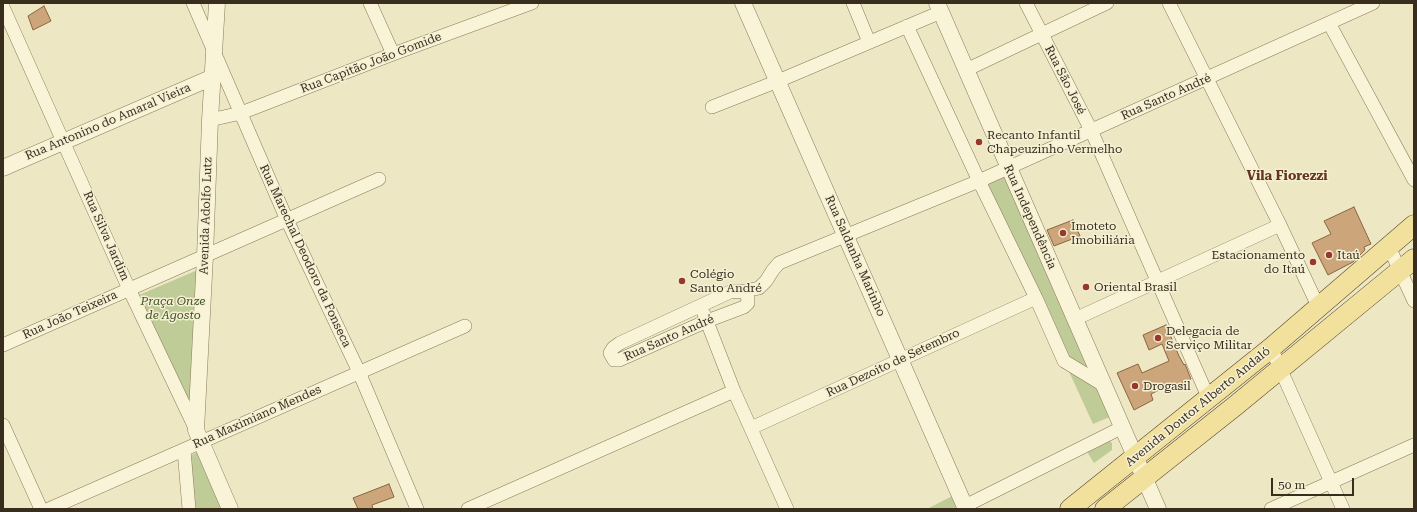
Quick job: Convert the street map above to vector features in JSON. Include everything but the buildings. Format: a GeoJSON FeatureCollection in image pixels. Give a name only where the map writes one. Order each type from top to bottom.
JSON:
{"type":"FeatureCollection","features":[{"type":"Feature","properties":{"kind":"main road","name":"Avenida Doutor Alberto Andaló"},"geometry":{"type":"LineString","coordinates":[[1070,509],[1271,348],[1414,225]]}},
{"type":"Feature","properties":{"kind":"main road","name":"Avenida Doutor Alberto Andaló"},"geometry":{"type":"LineString","coordinates":[[1105,509],[1281,369],[1407,265]]}},
{"type":"Feature","properties":{"kind":"street","name":"Rua Marechal Deodoro da Fonseca"},"geometry":{"type":"LineString","coordinates":[[193,3],[287,220],[360,372],[417,509]]}},
{"type":"Feature","properties":{"kind":"street","name":"Avenida Adolfo Lutz"},"geometry":{"type":"LineString","coordinates":[[199,436],[210,120],[217,3]]}},
{"type":"Feature","properties":{"kind":"street"},"geometry":{"type":"LineString","coordinates":[[370,3],[393,54]]}},
{"type":"Feature","properties":{"kind":"street","name":"Rua Capitão João Gomide"},"geometry":{"type":"LineString","coordinates":[[210,120],[241,114],[393,54],[532,3]]}},
{"type":"Feature","properties":{"kind":"street","name":"Rua Saldanha Marinho"},"geometry":{"type":"LineString","coordinates":[[743,3],[965,507]]}},
{"type":"Feature","properties":{"kind":"street"},"geometry":{"type":"LineString","coordinates":[[853,3],[869,42]]}},
{"type":"Feature","properties":{"kind":"street","name":"Rua São José"},"geometry":{"type":"LineString","coordinates":[[1026,3],[1091,130],[1209,399]]}},
{"type":"Feature","properties":{"kind":"street"},"geometry":{"type":"LineString","coordinates":[[966,70],[1107,3]]}},
{"type":"Feature","properties":{"kind":"street"},"geometry":{"type":"LineString","coordinates":[[1169,3],[1280,225],[1318,306]]}},
{"type":"Feature","properties":{"kind":"street","name":"Rua Santo André"},"geometry":{"type":"LineString","coordinates":[[745,291],[748,303],[744,307],[707,321],[619,360],[614,360],[610,353],[613,348],[620,343],[730,292],[759,288],[766,281],[779,262],[979,181],[1373,3]]}},
{"type":"Feature","properties":{"kind":"street","name":"Rua Silva Jardim"},"geometry":{"type":"LineString","coordinates":[[3,7],[129,289],[199,436],[230,509]]}},
{"type":"Feature","properties":{"kind":"street"},"geometry":{"type":"LineString","coordinates":[[712,106],[778,81],[907,26],[939,8]]}},
{"type":"Feature","properties":{"kind":"street","name":"Rua Independência"},"geometry":{"type":"LineString","coordinates":[[939,8],[1158,509]]}},
{"type":"Feature","properties":{"kind":"street"},"geometry":{"type":"LineString","coordinates":[[1329,23],[1414,180]]}},
{"type":"Feature","properties":{"kind":"street"},"geometry":{"type":"LineString","coordinates":[[907,26],[979,181],[1036,298],[1064,361],[1105,386]]}},
{"type":"Feature","properties":{"kind":"street","name":"Rua Antonino do Amaral Vieira"},"geometry":{"type":"LineString","coordinates":[[3,168],[213,76]]}},
{"type":"Feature","properties":{"kind":"street","name":"Rua João Teixeira"},"geometry":{"type":"LineString","coordinates":[[3,345],[379,179]]}},
{"type":"Feature","properties":{"kind":"street"},"geometry":{"type":"LineString","coordinates":[[1076,319],[1280,225]]}},
{"type":"Feature","properties":{"kind":"street"},"geometry":{"type":"LineString","coordinates":[[1389,247],[1407,265],[1414,301]]}},
{"type":"Feature","properties":{"kind":"street","name":"Rua Dezoito de Setembro"},"geometry":{"type":"LineString","coordinates":[[751,428],[1036,298]]}},
{"type":"Feature","properties":{"kind":"street"},"geometry":{"type":"LineString","coordinates":[[701,306],[734,390],[787,509]]}},
{"type":"Feature","properties":{"kind":"street"},"geometry":{"type":"LineString","coordinates":[[680,316],[686,330]]}},
{"type":"Feature","properties":{"kind":"street","name":"Rua Maximiano Mendes"},"geometry":{"type":"LineString","coordinates":[[49,509],[184,450],[199,436],[360,372],[465,326]]}},
{"type":"Feature","properties":{"kind":"street"},"geometry":{"type":"LineString","coordinates":[[651,329],[656,344]]}},
{"type":"Feature","properties":{"kind":"street"},"geometry":{"type":"LineString","coordinates":[[1271,348],[1343,509]]}},
{"type":"Feature","properties":{"kind":"street"},"geometry":{"type":"LineString","coordinates":[[468,509],[734,390]]}},
{"type":"Feature","properties":{"kind":"street"},"geometry":{"type":"LineString","coordinates":[[3,425],[41,509]]}},
{"type":"Feature","properties":{"kind":"street"},"geometry":{"type":"LineString","coordinates":[[965,507],[1115,431],[1124,430]]}},
{"type":"Feature","properties":{"kind":"street"},"geometry":{"type":"LineString","coordinates":[[1271,509],[1414,445]]}},
{"type":"Feature","properties":{"kind":"street"},"geometry":{"type":"LineString","coordinates":[[184,450],[189,509]]}},
{"type":"Feature","properties":{"kind":"green space"},"geometry":{"type":"Polygon","coordinates":[[[1005,168],[1099,380],[1067,360],[982,180],[1005,168]]]}},
{"type":"Feature","properties":{"kind":"green space","name":"Praça Onze de Agosto"},"geometry":{"type":"Polygon","coordinates":[[[200,269],[192,410],[139,295],[200,269]]]}},
{"type":"Feature","properties":{"kind":"green space"},"geometry":{"type":"Polygon","coordinates":[[[1066,365],[1099,387],[1112,416],[1093,424],[1066,365]]]}},
{"type":"Feature","properties":{"kind":"green space"},"geometry":{"type":"Polygon","coordinates":[[[1109,440],[1112,443],[1112,450],[1094,463],[1086,450],[1109,440]]]}},
{"type":"Feature","properties":{"kind":"green space"},"geometry":{"type":"Polygon","coordinates":[[[201,450],[225,509],[194,509],[190,456],[201,450]]]}},
{"type":"Feature","properties":{"kind":"green space"},"geometry":{"type":"Polygon","coordinates":[[[956,494],[962,509],[927,509],[956,494]]]}},
{"type":"Feature","properties":{"kind":"place","name":"Recanto Infantil Chapeuzinho Vermelho"},"geometry":{"type":"Point","coordinates":[979,142]}},
{"type":"Feature","properties":{"kind":"place","name":"Imoteto Imobiliária"},"geometry":{"type":"Point","coordinates":[1063,233]}},
{"type":"Feature","properties":{"kind":"place","name":"Itaú"},"geometry":{"type":"Point","coordinates":[1329,255]}},
{"type":"Feature","properties":{"kind":"place","name":"Estacionamento do Itaú"},"geometry":{"type":"Point","coordinates":[1313,262]}},
{"type":"Feature","properties":{"kind":"place","name":"Colégio Santo André"},"geometry":{"type":"Point","coordinates":[682,281]}},
{"type":"Feature","properties":{"kind":"place","name":"Oriental Brasil"},"geometry":{"type":"Point","coordinates":[1086,287]}},
{"type":"Feature","properties":{"kind":"place","name":"Delegacia de Serviço Militar"},"geometry":{"type":"Point","coordinates":[1158,338]}},
{"type":"Feature","properties":{"kind":"place","name":"Drogasil"},"geometry":{"type":"Point","coordinates":[1135,386]}},
{"type":"Feature","properties":{"kind":"district","name":"Vila Fiorezzi"},"geometry":{"type":"Point","coordinates":[1287,176]}}]}
